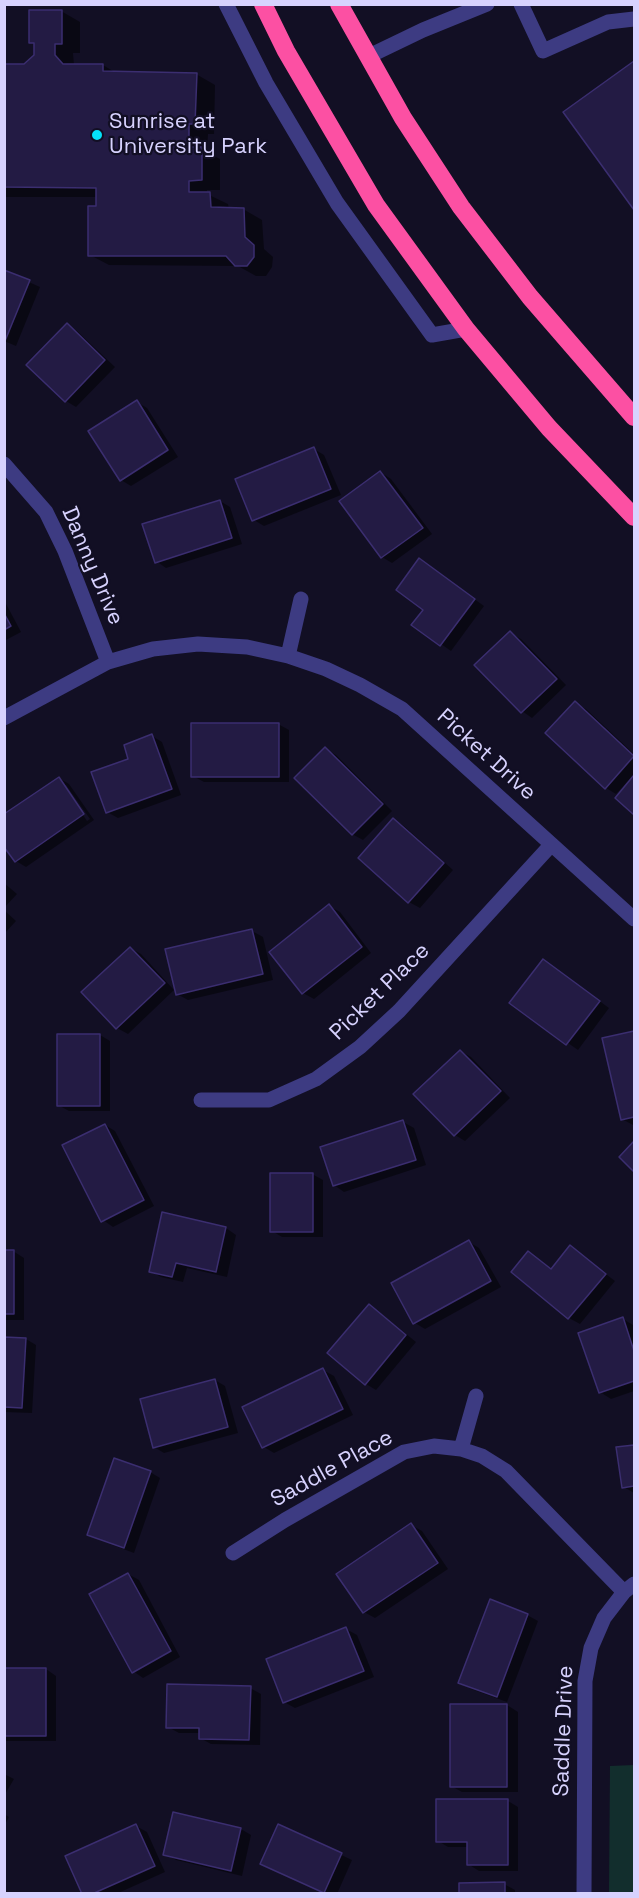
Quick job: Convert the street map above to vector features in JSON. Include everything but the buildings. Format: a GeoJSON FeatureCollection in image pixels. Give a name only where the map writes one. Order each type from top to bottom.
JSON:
{"type":"FeatureCollection","features":[{"type":"Feature","properties":{"kind":"highway"},"geometry":{"type":"LineString","coordinates":[[263,4],[286,51],[376,205],[466,329],[549,428],[634,517]]}},
{"type":"Feature","properties":{"kind":"highway"},"geometry":{"type":"LineString","coordinates":[[339,4],[403,118],[461,207],[530,297],[634,417]]}},
{"type":"Feature","properties":{"kind":"street"},"geometry":{"type":"LineString","coordinates":[[226,4],[266,83],[337,203],[432,335],[466,329]]}},
{"type":"Feature","properties":{"kind":"street"},"geometry":{"type":"LineString","coordinates":[[369,56],[423,30],[487,4]]}},
{"type":"Feature","properties":{"kind":"street"},"geometry":{"type":"LineString","coordinates":[[521,4],[543,51],[608,22],[634,19]]}},
{"type":"Feature","properties":{"kind":"street","name":"Danny Drive"},"geometry":{"type":"LineString","coordinates":[[4,464],[46,512],[65,551],[108,662]]}},
{"type":"Feature","properties":{"kind":"street"},"geometry":{"type":"LineString","coordinates":[[288,656],[301,598]]}},
{"type":"Feature","properties":{"kind":"street","name":"Picket Drive"},"geometry":{"type":"LineString","coordinates":[[4,718],[108,662],[153,649],[198,644],[247,647],[288,656],[326,669],[402,709],[634,919]]}},
{"type":"Feature","properties":{"kind":"street","name":"Picket Place"},"geometry":{"type":"LineString","coordinates":[[201,1100],[269,1100],[316,1079],[360,1047],[399,1011],[551,844]]}},
{"type":"Feature","properties":{"kind":"street"},"geometry":{"type":"LineString","coordinates":[[461,1449],[476,1396]]}},
{"type":"Feature","properties":{"kind":"street","name":"Saddle Place"},"geometry":{"type":"LineString","coordinates":[[233,1553],[285,1520],[404,1452],[434,1446],[461,1449],[482,1456],[506,1471],[629,1588]]}},
{"type":"Feature","properties":{"kind":"street","name":"Saddle Drive"},"geometry":{"type":"LineString","coordinates":[[584,1893],[585,1681],[591,1648],[604,1618],[629,1588]]}},
{"type":"Feature","properties":{"kind":"green space"},"geometry":{"type":"Polygon","coordinates":[[[634,1765],[634,1893],[609,1893],[610,1766],[634,1765]]]}},
{"type":"Feature","properties":{"kind":"place","name":"Sunrise at University Park"},"geometry":{"type":"Point","coordinates":[97,135]}}]}
